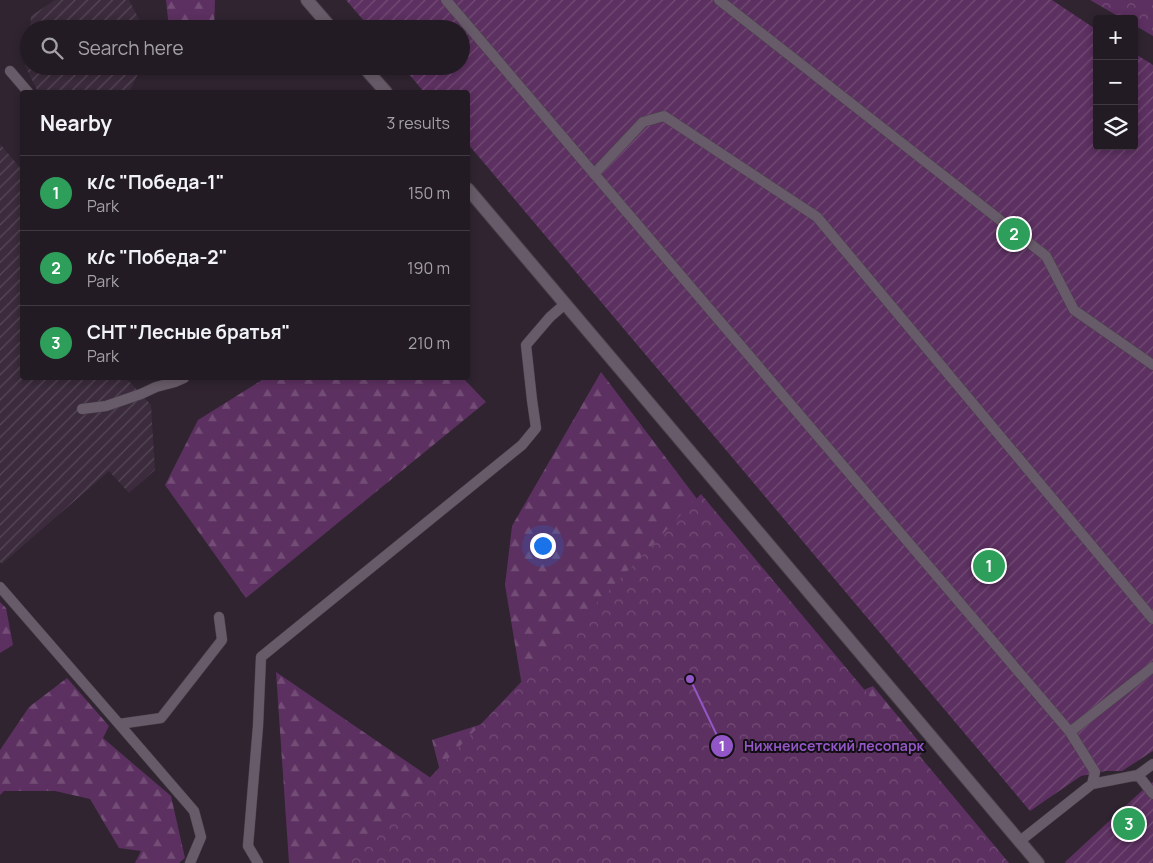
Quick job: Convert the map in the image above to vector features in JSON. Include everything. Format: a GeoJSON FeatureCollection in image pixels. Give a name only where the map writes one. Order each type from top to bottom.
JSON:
{"type":"FeatureCollection","features":[{"type":"Feature","properties":{"kind":"street"},"geometry":{"type":"LineString","coordinates":[[307,0],[324,20]]}},
{"type":"Feature","properties":{"kind":"street"},"geometry":{"type":"LineString","coordinates":[[371,75],[384,90]]}},
{"type":"Feature","properties":{"kind":"street"},"geometry":{"type":"LineString","coordinates":[[470,191],[1038,863]]}},
{"type":"Feature","properties":{"kind":"lane"},"geometry":{"type":"LineString","coordinates":[[446,0],[463,20]]}},
{"type":"Feature","properties":{"kind":"lane"},"geometry":{"type":"LineString","coordinates":[[719,0],[1046,256],[1074,310],[1153,365]]}},
{"type":"Feature","properties":{"kind":"lane"},"geometry":{"type":"LineString","coordinates":[[470,28],[1070,732],[1095,772],[1092,784]]}},
{"type":"Feature","properties":{"kind":"lane"},"geometry":{"type":"LineString","coordinates":[[10,71],[26,90]]}},
{"type":"Feature","properties":{"kind":"lane"},"geometry":{"type":"LineString","coordinates":[[594,174],[642,122],[664,116],[817,217],[1153,619]]}},
{"type":"Feature","properties":{"kind":"lane"},"geometry":{"type":"LineString","coordinates":[[258,863],[248,846],[258,726],[261,657],[522,445],[536,428],[526,345],[550,317],[565,304]]}},
{"type":"Feature","properties":{"kind":"lane"},"geometry":{"type":"LineString","coordinates":[[82,409],[106,406],[180,380]]}},
{"type":"Feature","properties":{"kind":"lane"},"geometry":{"type":"LineString","coordinates":[[0,587],[194,812],[201,838],[190,863]]}},
{"type":"Feature","properties":{"kind":"lane"},"geometry":{"type":"LineString","coordinates":[[119,724],[161,718],[222,640],[219,617]]}},
{"type":"Feature","properties":{"kind":"lane"},"geometry":{"type":"LineString","coordinates":[[1070,732],[1153,667]]}},
{"type":"Feature","properties":{"kind":"lane"},"geometry":{"type":"LineString","coordinates":[[1020,841],[1092,784],[1138,775],[1153,764]]}},
{"type":"Feature","properties":{"kind":"lane"},"geometry":{"type":"LineString","coordinates":[[1138,775],[1153,794]]}},
{"type":"Feature","properties":{"kind":"shaded area"},"geometry":{"type":"Polygon","coordinates":[[[55,0],[129,0],[139,20],[31,20],[31,16],[55,0]]]}},
{"type":"Feature","properties":{"kind":"shaded area"},"geometry":{"type":"Polygon","coordinates":[[[30,75],[138,75],[130,90],[37,90],[30,75]]]}},
{"type":"Feature","properties":{"kind":"shaded area"},"geometry":{"type":"Polygon","coordinates":[[[0,144],[20,168],[20,380],[128,380],[151,405],[155,470],[129,493],[109,471],[2,564],[0,562],[0,144]]]}},
{"type":"Feature","properties":{"kind":"green space"},"geometry":{"type":"Polygon","coordinates":[[[166,0],[215,0],[214,20],[168,20],[166,0]]]}},
{"type":"Feature","properties":{"kind":"green space"},"geometry":{"type":"Polygon","coordinates":[[[346,0],[1052,0],[1093,27],[1093,150],[1138,150],[1138,56],[1153,65],[1153,751],[1122,771],[1106,771],[1081,776],[1030,811],[470,146],[470,90],[422,90],[410,75],[470,75],[470,20],[363,20],[346,0]]]}},
{"type":"Feature","properties":{"kind":"green space"},"geometry":{"type":"Polygon","coordinates":[[[1090,0],[1153,0],[1153,36],[1138,27],[1138,15],[1116,15],[1090,0]]]}},
{"type":"Feature","properties":{"kind":"green space"},"geometry":{"type":"Polygon","coordinates":[[[601,372],[847,697],[873,686],[925,749],[909,769],[441,775],[432,740],[526,710],[505,585],[512,526],[601,372]]]}},
{"type":"Feature","properties":{"kind":"green space"},"geometry":{"type":"Polygon","coordinates":[[[262,380],[465,380],[486,402],[246,598],[165,485],[198,420],[262,380]]]}},
{"type":"Feature","properties":{"kind":"green space"},"geometry":{"type":"Polygon","coordinates":[[[701,494],[1009,863],[348,863],[701,494]]]}},
{"type":"Feature","properties":{"kind":"green space"},"geometry":{"type":"Polygon","coordinates":[[[0,602],[6,608],[13,645],[0,653],[0,602]]]}},
{"type":"Feature","properties":{"kind":"green space"},"geometry":{"type":"Polygon","coordinates":[[[276,672],[555,863],[289,863],[276,672]]]}},
{"type":"Feature","properties":{"kind":"green space"},"geometry":{"type":"Polygon","coordinates":[[[67,678],[109,726],[103,738],[171,796],[185,858],[179,863],[135,863],[141,851],[119,848],[90,799],[55,791],[4,791],[0,795],[0,750],[29,707],[67,678]]]}},
{"type":"Feature","properties":{"kind":"green space"},"geometry":{"type":"Polygon","coordinates":[[[1153,782],[1153,863],[1065,862],[1147,786],[1153,782]]]}},
{"type":"Feature","properties":{"kind":"place","name":"к/с \"Победа-2\""},"geometry":{"type":"Point","coordinates":[1014,234]}},
{"type":"Feature","properties":{"kind":"place","name":"к/с \"Победа-1\""},"geometry":{"type":"Point","coordinates":[989,566]}},
{"type":"Feature","properties":{"kind":"place","name":"Нижнеисетский лесопарк"},"geometry":{"type":"Point","coordinates":[690,679]}},
{"type":"Feature","properties":{"kind":"place","name":"СНТ \"Лесные братья\""},"geometry":{"type":"Point","coordinates":[1129,824]}}]}
